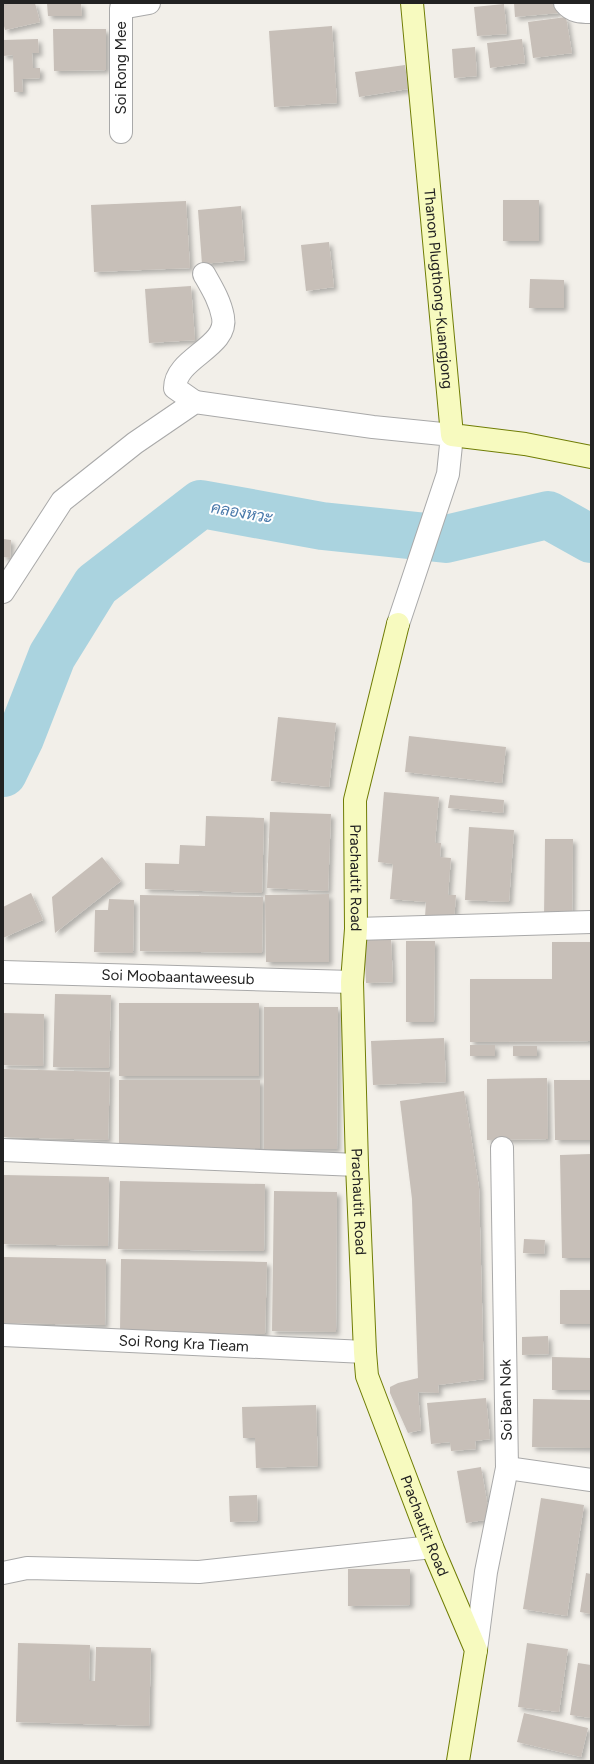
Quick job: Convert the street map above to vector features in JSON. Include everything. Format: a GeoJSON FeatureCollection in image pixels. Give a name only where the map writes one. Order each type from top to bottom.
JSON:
{"type":"FeatureCollection","features":[{"type":"Feature","properties":{"kind":"street","name":"Soi Rong Mee"},"geometry":{"type":"LineString","coordinates":[[121,132],[120,8],[149,3]]}},
{"type":"Feature","properties":{"kind":"street","name":"Thanon Plugthong-Kuangjong"},"geometry":{"type":"LineString","coordinates":[[412,3],[452,435]]}},
{"type":"Feature","properties":{"kind":"street"},"geometry":{"type":"LineString","coordinates":[[566,3],[568,7],[578,12],[591,12]]}},
{"type":"Feature","properties":{"kind":"street"},"geometry":{"type":"LineString","coordinates":[[204,274],[217,298],[224,318],[222,328],[217,338],[179,372],[174,380],[174,388],[195,402],[373,428],[452,435],[525,444],[591,457]]}},
{"type":"Feature","properties":{"kind":"street"},"geometry":{"type":"LineString","coordinates":[[3,592],[62,501],[135,443],[195,402]]}},
{"type":"Feature","properties":{"kind":"street","name":"Prachautit Road"},"geometry":{"type":"LineString","coordinates":[[452,435],[448,474],[398,624],[355,800],[356,929],[352,982],[357,1166],[367,1376],[432,1547],[476,1650]]}},
{"type":"Feature","properties":{"kind":"street"},"geometry":{"type":"LineString","coordinates":[[356,929],[591,922]]}},
{"type":"Feature","properties":{"kind":"street","name":"Soi Moobaantaweesub"},"geometry":{"type":"LineString","coordinates":[[3,972],[352,982]]}},
{"type":"Feature","properties":{"kind":"street","name":"Soi Ban Nok"},"geometry":{"type":"LineString","coordinates":[[476,1650],[486,1572],[507,1468],[502,1148]]}},
{"type":"Feature","properties":{"kind":"street"},"geometry":{"type":"LineString","coordinates":[[3,1150],[357,1166]]}},
{"type":"Feature","properties":{"kind":"street","name":"Soi Rong Kra Tieam"},"geometry":{"type":"LineString","coordinates":[[3,1335],[365,1352]]}},
{"type":"Feature","properties":{"kind":"street"},"geometry":{"type":"LineString","coordinates":[[507,1468],[591,1480]]}},
{"type":"Feature","properties":{"kind":"street"},"geometry":{"type":"LineString","coordinates":[[3,1573],[27,1568],[199,1572],[432,1547]]}},
{"type":"Feature","properties":{"kind":"street"},"geometry":{"type":"LineString","coordinates":[[458,1761],[476,1650]]}},
{"type":"Feature","properties":{"kind":"building"},"geometry":{"type":"Polygon","coordinates":[[[3,3],[35,3],[40,22],[5,30],[3,22],[3,3]]]}},
{"type":"Feature","properties":{"kind":"building"},"geometry":{"type":"Polygon","coordinates":[[[47,3],[81,3],[82,16],[48,16],[47,3]]]}},
{"type":"Feature","properties":{"kind":"building"},"geometry":{"type":"Polygon","coordinates":[[[514,3],[558,3],[559,13],[515,17],[514,3]]]}},
{"type":"Feature","properties":{"kind":"building"},"geometry":{"type":"Polygon","coordinates":[[[504,4],[507,34],[477,36],[474,7],[504,4]]]}},
{"type":"Feature","properties":{"kind":"building"},"geometry":{"type":"Polygon","coordinates":[[[566,17],[572,53],[533,58],[528,22],[566,17]]]}},
{"type":"Feature","properties":{"kind":"building"},"geometry":{"type":"Polygon","coordinates":[[[332,26],[337,103],[274,107],[269,31],[332,26]]]}},
{"type":"Feature","properties":{"kind":"building"},"geometry":{"type":"Polygon","coordinates":[[[53,29],[106,29],[106,70],[54,71],[53,29]]]}},
{"type":"Feature","properties":{"kind":"building"},"geometry":{"type":"Polygon","coordinates":[[[38,39],[39,53],[32,53],[33,68],[40,68],[40,78],[22,79],[23,92],[14,92],[13,55],[3,56],[3,40],[38,39]]]}},
{"type":"Feature","properties":{"kind":"building"},"geometry":{"type":"Polygon","coordinates":[[[522,39],[525,63],[490,68],[487,43],[522,39]]]}},
{"type":"Feature","properties":{"kind":"building"},"geometry":{"type":"Polygon","coordinates":[[[475,47],[477,76],[454,78],[452,49],[475,47]]]}},
{"type":"Feature","properties":{"kind":"building"},"geometry":{"type":"Polygon","coordinates":[[[405,65],[408,89],[359,97],[355,72],[405,65]]]}},
{"type":"Feature","properties":{"kind":"building"},"geometry":{"type":"Polygon","coordinates":[[[503,200],[539,200],[539,241],[503,241],[503,200]]]}},
{"type":"Feature","properties":{"kind":"building"},"geometry":{"type":"Polygon","coordinates":[[[186,201],[190,268],[94,272],[91,205],[186,201]]]}},
{"type":"Feature","properties":{"kind":"building"},"geometry":{"type":"Polygon","coordinates":[[[241,206],[245,260],[202,264],[198,210],[241,206]]]}},
{"type":"Feature","properties":{"kind":"building"},"geometry":{"type":"Polygon","coordinates":[[[329,242],[334,287],[306,291],[301,245],[329,242]]]}},
{"type":"Feature","properties":{"kind":"building"},"geometry":{"type":"Polygon","coordinates":[[[530,279],[564,280],[564,308],[529,308],[530,279]]]}},
{"type":"Feature","properties":{"kind":"building"},"geometry":{"type":"Polygon","coordinates":[[[191,286],[195,340],[149,343],[145,289],[191,286]]]}},
{"type":"Feature","properties":{"kind":"building"},"geometry":{"type":"Polygon","coordinates":[[[3,539],[11,540],[10,558],[3,557],[3,539]]]}},
{"type":"Feature","properties":{"kind":"building"},"geometry":{"type":"Polygon","coordinates":[[[278,717],[336,723],[329,787],[271,781],[278,717]]]}},
{"type":"Feature","properties":{"kind":"building"},"geometry":{"type":"Polygon","coordinates":[[[409,736],[506,747],[502,783],[405,772],[409,736]]]}},
{"type":"Feature","properties":{"kind":"building"},"geometry":{"type":"Polygon","coordinates":[[[384,792],[439,797],[435,843],[441,843],[440,857],[451,858],[448,895],[456,895],[454,920],[425,917],[426,902],[390,899],[393,864],[378,862],[384,792]]]}},
{"type":"Feature","properties":{"kind":"building"},"geometry":{"type":"Polygon","coordinates":[[[450,795],[504,800],[503,813],[448,808],[450,795]]]}},
{"type":"Feature","properties":{"kind":"building"},"geometry":{"type":"Polygon","coordinates":[[[270,812],[331,814],[328,891],[267,888],[270,812]]]}},
{"type":"Feature","properties":{"kind":"building"},"geometry":{"type":"Polygon","coordinates":[[[206,816],[264,818],[262,893],[145,889],[145,863],[179,864],[180,845],[205,846],[206,816]]]}},
{"type":"Feature","properties":{"kind":"building"},"geometry":{"type":"Polygon","coordinates":[[[469,827],[514,830],[509,902],[465,900],[469,827]]]}},
{"type":"Feature","properties":{"kind":"building"},"geometry":{"type":"Polygon","coordinates":[[[545,839],[573,839],[572,918],[544,918],[545,839]]]}},
{"type":"Feature","properties":{"kind":"building"},"geometry":{"type":"Polygon","coordinates":[[[102,857],[121,881],[55,933],[52,897],[102,857]]]}},
{"type":"Feature","properties":{"kind":"building"},"geometry":{"type":"Polygon","coordinates":[[[31,893],[43,920],[3,938],[3,907],[31,893]]]}},
{"type":"Feature","properties":{"kind":"building"},"geometry":{"type":"Polygon","coordinates":[[[329,894],[329,962],[266,962],[265,895],[329,894]]]}},
{"type":"Feature","properties":{"kind":"building"},"geometry":{"type":"Polygon","coordinates":[[[140,895],[263,897],[262,953],[140,951],[140,895]]]}},
{"type":"Feature","properties":{"kind":"building"},"geometry":{"type":"Polygon","coordinates":[[[109,899],[134,900],[133,953],[94,952],[95,910],[108,910],[109,899]]]}},
{"type":"Feature","properties":{"kind":"building"},"geometry":{"type":"Polygon","coordinates":[[[391,938],[393,982],[366,983],[364,940],[391,938]]]}},
{"type":"Feature","properties":{"kind":"building"},"geometry":{"type":"Polygon","coordinates":[[[406,941],[435,941],[434,1022],[406,1022],[406,941]]]}},
{"type":"Feature","properties":{"kind":"building"},"geometry":{"type":"Polygon","coordinates":[[[552,942],[591,942],[591,1041],[470,1042],[470,979],[552,979],[552,942]]]}},
{"type":"Feature","properties":{"kind":"building"},"geometry":{"type":"Polygon","coordinates":[[[55,994],[111,995],[109,1068],[53,1067],[55,994]]]}},
{"type":"Feature","properties":{"kind":"building"},"geometry":{"type":"Polygon","coordinates":[[[119,1003],[259,1003],[259,1076],[119,1076],[119,1003]]]}},
{"type":"Feature","properties":{"kind":"building"},"geometry":{"type":"Polygon","coordinates":[[[264,1007],[338,1007],[337,1149],[264,1149],[264,1007]]]}},
{"type":"Feature","properties":{"kind":"building"},"geometry":{"type":"Polygon","coordinates":[[[3,1013],[44,1014],[43,1066],[3,1065],[3,1013]]]}},
{"type":"Feature","properties":{"kind":"building"},"geometry":{"type":"Polygon","coordinates":[[[444,1038],[446,1082],[373,1085],[371,1041],[444,1038]]]}},
{"type":"Feature","properties":{"kind":"building"},"geometry":{"type":"Polygon","coordinates":[[[470,1045],[495,1045],[495,1056],[470,1056],[470,1045]]]}},
{"type":"Feature","properties":{"kind":"building"},"geometry":{"type":"Polygon","coordinates":[[[513,1046],[537,1046],[537,1056],[513,1056],[513,1046]]]}},
{"type":"Feature","properties":{"kind":"building"},"geometry":{"type":"Polygon","coordinates":[[[3,1069],[110,1072],[108,1140],[3,1137],[3,1069]]]}},
{"type":"Feature","properties":{"kind":"building"},"geometry":{"type":"Polygon","coordinates":[[[547,1078],[548,1139],[487,1140],[487,1079],[547,1078]]]}},
{"type":"Feature","properties":{"kind":"building"},"geometry":{"type":"Polygon","coordinates":[[[119,1080],[260,1080],[260,1149],[119,1149],[119,1080]]]}},
{"type":"Feature","properties":{"kind":"building"},"geometry":{"type":"Polygon","coordinates":[[[554,1080],[591,1080],[591,1140],[555,1140],[554,1080]]]}},
{"type":"Feature","properties":{"kind":"building"},"geometry":{"type":"Polygon","coordinates":[[[464,1091],[479,1188],[484,1379],[438,1385],[439,1393],[418,1392],[421,1430],[408,1433],[390,1393],[390,1387],[398,1383],[418,1378],[412,1199],[400,1101],[464,1091]]]}},
{"type":"Feature","properties":{"kind":"building"},"geometry":{"type":"Polygon","coordinates":[[[591,1154],[591,1258],[562,1258],[560,1155],[591,1154]]]}},
{"type":"Feature","properties":{"kind":"building"},"geometry":{"type":"Polygon","coordinates":[[[3,1175],[109,1177],[108,1246],[3,1244],[3,1175]]]}},
{"type":"Feature","properties":{"kind":"building"},"geometry":{"type":"Polygon","coordinates":[[[120,1181],[265,1184],[264,1251],[118,1249],[120,1181]]]}},
{"type":"Feature","properties":{"kind":"building"},"geometry":{"type":"Polygon","coordinates":[[[274,1191],[337,1192],[336,1332],[272,1331],[274,1191]]]}},
{"type":"Feature","properties":{"kind":"building"},"geometry":{"type":"Polygon","coordinates":[[[524,1239],[545,1240],[544,1254],[523,1253],[524,1239]]]}},
{"type":"Feature","properties":{"kind":"building"},"geometry":{"type":"Polygon","coordinates":[[[3,1257],[106,1259],[105,1325],[3,1323],[3,1257]]]}},
{"type":"Feature","properties":{"kind":"building"},"geometry":{"type":"Polygon","coordinates":[[[121,1259],[267,1262],[265,1334],[120,1332],[121,1259]]]}},
{"type":"Feature","properties":{"kind":"building"},"geometry":{"type":"Polygon","coordinates":[[[560,1290],[591,1290],[591,1324],[560,1324],[560,1290]]]}},
{"type":"Feature","properties":{"kind":"building"},"geometry":{"type":"Polygon","coordinates":[[[548,1336],[549,1354],[522,1355],[522,1337],[548,1336]]]}},
{"type":"Feature","properties":{"kind":"building"},"geometry":{"type":"Polygon","coordinates":[[[552,1357],[591,1358],[591,1390],[552,1390],[552,1357]]]}},
{"type":"Feature","properties":{"kind":"building"},"geometry":{"type":"Polygon","coordinates":[[[486,1398],[490,1439],[475,1441],[476,1449],[451,1451],[450,1442],[431,1444],[427,1403],[486,1398]]]}},
{"type":"Feature","properties":{"kind":"building"},"geometry":{"type":"Polygon","coordinates":[[[533,1399],[591,1400],[591,1448],[532,1447],[533,1399]]]}},
{"type":"Feature","properties":{"kind":"building"},"geometry":{"type":"Polygon","coordinates":[[[316,1405],[318,1466],[256,1468],[255,1438],[243,1438],[242,1407],[316,1405]]]}},
{"type":"Feature","properties":{"kind":"building"},"geometry":{"type":"Polygon","coordinates":[[[481,1467],[490,1519],[466,1523],[457,1471],[481,1467]]]}},
{"type":"Feature","properties":{"kind":"building"},"geometry":{"type":"Polygon","coordinates":[[[257,1495],[258,1521],[230,1522],[229,1496],[257,1495]]]}},
{"type":"Feature","properties":{"kind":"building"},"geometry":{"type":"Polygon","coordinates":[[[541,1498],[584,1505],[567,1616],[523,1609],[541,1498]]]}},
{"type":"Feature","properties":{"kind":"building"},"geometry":{"type":"Polygon","coordinates":[[[348,1569],[410,1569],[410,1605],[348,1606],[348,1569]]]}},
{"type":"Feature","properties":{"kind":"building"},"geometry":{"type":"Polygon","coordinates":[[[586,1573],[591,1574],[591,1614],[580,1612],[586,1573]]]}},
{"type":"Feature","properties":{"kind":"building"},"geometry":{"type":"Polygon","coordinates":[[[18,1643],[90,1645],[89,1681],[95,1681],[96,1647],[151,1648],[149,1726],[16,1722],[18,1643]]]}},
{"type":"Feature","properties":{"kind":"building"},"geometry":{"type":"Polygon","coordinates":[[[527,1643],[568,1649],[559,1712],[518,1707],[527,1643]]]}},
{"type":"Feature","properties":{"kind":"building"},"geometry":{"type":"Polygon","coordinates":[[[578,1663],[591,1665],[591,1718],[570,1715],[578,1663]]]}},
{"type":"Feature","properties":{"kind":"building"},"geometry":{"type":"Polygon","coordinates":[[[524,1713],[588,1728],[581,1757],[517,1742],[524,1713]]]}},
{"type":"Feature","properties":{"kind":"waterway","name":"คลองหวะ"},"geometry":{"type":"LineString","coordinates":[[3,773],[20,738],[52,656],[96,585],[201,504],[322,526],[446,539],[548,515],[591,539]]}}]}
